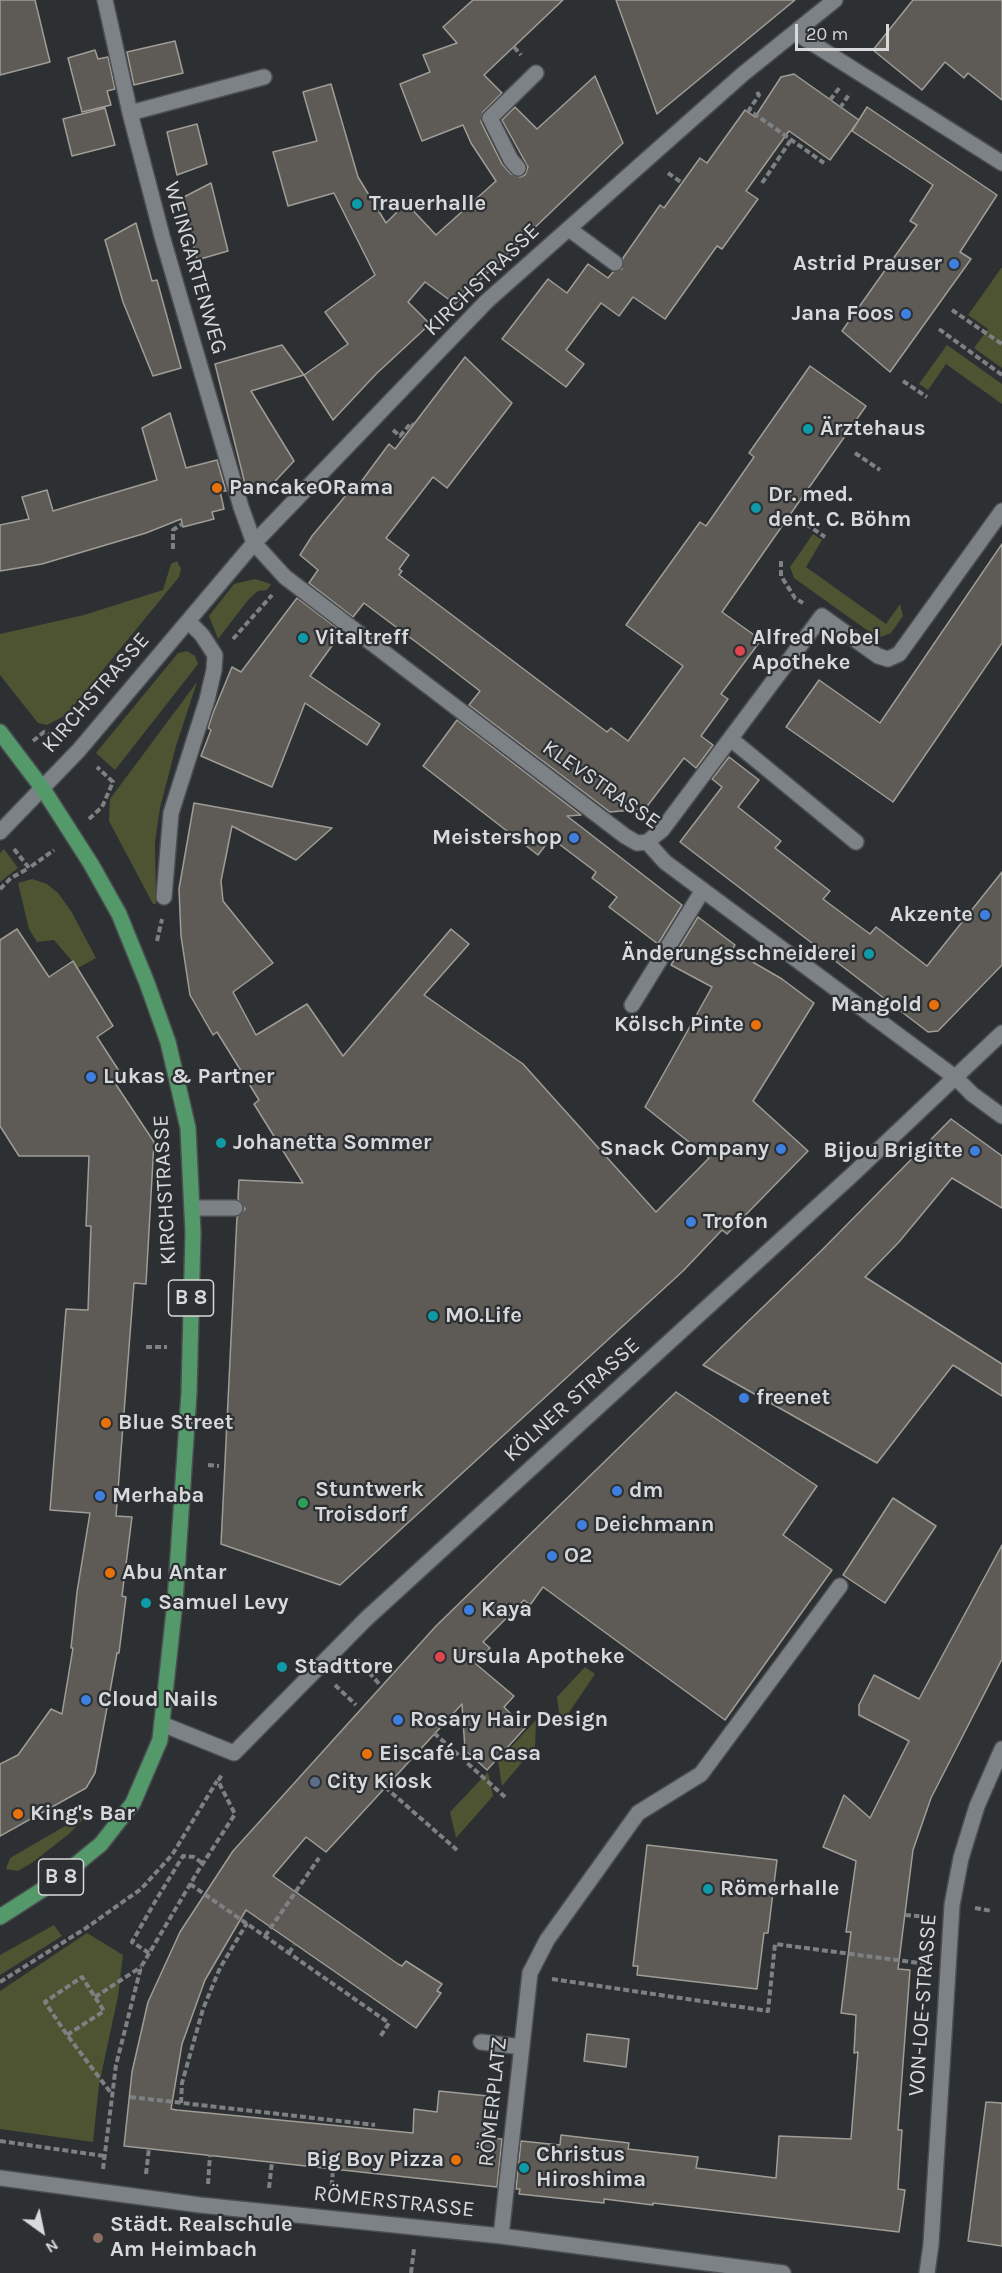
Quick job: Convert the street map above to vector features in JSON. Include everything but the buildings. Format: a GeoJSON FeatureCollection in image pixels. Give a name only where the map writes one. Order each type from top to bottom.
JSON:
{"type":"FeatureCollection","features":[{"type":"Feature","properties":{"kind":"main road","name":"B 8"},"geometry":{"type":"LineString","coordinates":[[0,732],[42,789]]}},
{"type":"Feature","properties":{"kind":"main road","name":"KIRCHSTRASSE"},"geometry":{"type":"LineString","coordinates":[[0,1917],[56,1881],[101,1844],[133,1803],[157,1749],[162,1724],[175,1602],[189,1393],[192,1208],[188,1128],[179,1084],[147,982],[119,914],[74,836],[42,789]]}},
{"type":"Feature","properties":{"kind":"street","name":"WEINGARTENWEG"},"geometry":{"type":"LineString","coordinates":[[105,0],[130,113],[198,362],[254,543]]}},
{"type":"Feature","properties":{"kind":"street","name":"KIRCHSTRASSE"},"geometry":{"type":"LineString","coordinates":[[42,789],[254,543],[487,301],[743,74],[835,0]]}},
{"type":"Feature","properties":{"kind":"street"},"geometry":{"type":"LineString","coordinates":[[796,33],[1002,163]]}},
{"type":"Feature","properties":{"kind":"street"},"geometry":{"type":"LineString","coordinates":[[518,168],[511,160],[490,118],[536,73]]}},
{"type":"Feature","properties":{"kind":"street"},"geometry":{"type":"LineString","coordinates":[[130,113],[264,77]]}},
{"type":"Feature","properties":{"kind":"street"},"geometry":{"type":"LineString","coordinates":[[569,229],[615,263]]}},
{"type":"Feature","properties":{"kind":"street"},"geometry":{"type":"LineString","coordinates":[[647,842],[662,830],[732,740],[822,616],[878,656],[888,659],[899,654],[1002,511]]}},
{"type":"Feature","properties":{"kind":"street","name":"KLEVSTRASSE"},"geometry":{"type":"LineString","coordinates":[[254,543],[285,577],[626,836],[638,843],[647,842],[665,861],[956,1078],[972,1094],[1002,1116]]}},
{"type":"Feature","properties":{"kind":"street"},"geometry":{"type":"LineString","coordinates":[[164,897],[171,813],[207,700],[215,655],[202,635],[188,621]]}},
{"type":"Feature","properties":{"kind":"street"},"geometry":{"type":"LineString","coordinates":[[732,740],[856,842]]}},
{"type":"Feature","properties":{"kind":"street"},"geometry":{"type":"LineString","coordinates":[[0,832],[42,789]]}},
{"type":"Feature","properties":{"kind":"street"},"geometry":{"type":"LineString","coordinates":[[632,1005],[704,890]]}},
{"type":"Feature","properties":{"kind":"street","name":"KÖLNER STRASSE"},"geometry":{"type":"LineString","coordinates":[[234,1753],[343,1643],[1002,1033]]}},
{"type":"Feature","properties":{"kind":"street"},"geometry":{"type":"LineString","coordinates":[[192,1208],[235,1208]]}},
{"type":"Feature","properties":{"kind":"street"},"geometry":{"type":"LineString","coordinates":[[530,1973],[547,1940],[638,1813],[701,1774],[840,1586]]}},
{"type":"Feature","properties":{"kind":"street"},"geometry":{"type":"LineString","coordinates":[[162,1724],[234,1753]]}},
{"type":"Feature","properties":{"kind":"street","name":"VON-LOE-STRASSE"},"geometry":{"type":"LineString","coordinates":[[927,2273],[931,2244],[952,1905],[961,1858],[977,1806],[1001,1754]]}},
{"type":"Feature","properties":{"kind":"street","name":"RÖMERPLATZ"},"geometry":{"type":"LineString","coordinates":[[501,2236],[530,1973]]}},
{"type":"Feature","properties":{"kind":"street"},"geometry":{"type":"LineString","coordinates":[[481,2042],[522,2047]]}},
{"type":"Feature","properties":{"kind":"street","name":"RÖMERSTRASSE"},"geometry":{"type":"LineString","coordinates":[[0,2178],[200,2205],[501,2236],[783,2273]]}},
{"type":"Feature","properties":{"kind":"path"},"geometry":{"type":"LineString","coordinates":[[759,95],[749,110],[824,163]]}},
{"type":"Feature","properties":{"kind":"path"},"geometry":{"type":"LineString","coordinates":[[830,100],[833,95]]}},
{"type":"Feature","properties":{"kind":"path"},"geometry":{"type":"LineString","coordinates":[[762,183],[791,140]]}},
{"type":"Feature","properties":{"kind":"path"},"geometry":{"type":"LineString","coordinates":[[671,175],[682,183]]}},
{"type":"Feature","properties":{"kind":"path"},"geometry":{"type":"LineString","coordinates":[[952,310],[1002,344]]}},
{"type":"Feature","properties":{"kind":"path"},"geometry":{"type":"LineString","coordinates":[[939,329],[1002,375]]}},
{"type":"Feature","properties":{"kind":"path"},"geometry":{"type":"LineString","coordinates":[[903,381],[927,397]]}},
{"type":"Feature","properties":{"kind":"path"},"geometry":{"type":"LineString","coordinates":[[404,432],[411,423],[413,425]]}},
{"type":"Feature","properties":{"kind":"path"},"geometry":{"type":"LineString","coordinates":[[855,453],[880,470]]}},
{"type":"Feature","properties":{"kind":"path"},"geometry":{"type":"LineString","coordinates":[[173,549],[173,530],[182,524]]}},
{"type":"Feature","properties":{"kind":"path"},"geometry":{"type":"LineString","coordinates":[[806,524],[825,537]]}},
{"type":"Feature","properties":{"kind":"path"},"geometry":{"type":"LineString","coordinates":[[781,561],[781,576],[795,598],[822,616]]}},
{"type":"Feature","properties":{"kind":"path"},"geometry":{"type":"LineString","coordinates":[[215,655],[258,613],[285,577]]}},
{"type":"Feature","properties":{"kind":"path"},"geometry":{"type":"LineString","coordinates":[[0,889],[12,878],[29,868]]}},
{"type":"Feature","properties":{"kind":"path"},"geometry":{"type":"LineString","coordinates":[[343,1643],[381,1686]]}},
{"type":"Feature","properties":{"kind":"path"},"geometry":{"type":"LineString","coordinates":[[318,1669],[356,1705]]}},
{"type":"Feature","properties":{"kind":"path"},"geometry":{"type":"LineString","coordinates":[[434,1733],[505,1797]]}},
{"type":"Feature","properties":{"kind":"path"},"geometry":{"type":"LineString","coordinates":[[0,1982],[86,1928],[141,1889],[172,1855],[234,1753]]}},
{"type":"Feature","properties":{"kind":"path"},"geometry":{"type":"LineString","coordinates":[[100,2191],[112,2094],[124,2030],[141,1967],[202,1863],[235,1814],[218,1781]]}},
{"type":"Feature","properties":{"kind":"path"},"geometry":{"type":"LineString","coordinates":[[385,1787],[457,1850]]}},
{"type":"Feature","properties":{"kind":"path"},"geometry":{"type":"LineString","coordinates":[[172,1855],[194,1857],[202,1863]]}},
{"type":"Feature","properties":{"kind":"path"},"geometry":{"type":"LineString","coordinates":[[149,1953],[132,1942],[183,1856]]}},
{"type":"Feature","properties":{"kind":"path"},"geometry":{"type":"LineString","coordinates":[[265,1936],[319,1858]]}},
{"type":"Feature","properties":{"kind":"path"},"geometry":{"type":"LineString","coordinates":[[190,1884],[389,2023],[380,2037]]}},
{"type":"Feature","properties":{"kind":"path"},"geometry":{"type":"LineString","coordinates":[[181,2103],[182,2084],[203,2009],[220,1968],[247,1923]]}},
{"type":"Feature","properties":{"kind":"path"},"geometry":{"type":"LineString","coordinates":[[530,1973],[565,1983],[768,2011],[775,1944],[948,1967]]}},
{"type":"Feature","properties":{"kind":"path"},"geometry":{"type":"LineString","coordinates":[[289,1953],[294,1945]]}},
{"type":"Feature","properties":{"kind":"path"},"geometry":{"type":"LineString","coordinates":[[95,1997],[141,1967]]}},
{"type":"Feature","properties":{"kind":"path"},"geometry":{"type":"LineString","coordinates":[[67,2035],[104,2011],[82,1977],[45,2002],[67,2035],[112,2094]]}},
{"type":"Feature","properties":{"kind":"path"},"geometry":{"type":"LineString","coordinates":[[130,2097],[375,2125]]}},
{"type":"Feature","properties":{"kind":"path"},"geometry":{"type":"LineString","coordinates":[[0,2141],[104,2156]]}},
{"type":"Feature","properties":{"kind":"green space"},"geometry":{"type":"Polygon","coordinates":[[[1002,267],[1002,368],[974,348],[988,329],[968,315],[1002,267]]]}},
{"type":"Feature","properties":{"kind":"green space"},"geometry":{"type":"Polygon","coordinates":[[[947,345],[1002,384],[1002,404],[946,364],[928,390],[919,384],[947,345]]]}},
{"type":"Feature","properties":{"kind":"green space"},"geometry":{"type":"Polygon","coordinates":[[[813,534],[822,540],[806,567],[886,624],[900,604],[903,616],[891,633],[878,638],[794,578],[790,567],[813,534]]]}},
{"type":"Feature","properties":{"kind":"green space"},"geometry":{"type":"Polygon","coordinates":[[[177,561],[181,569],[179,577],[66,715],[47,725],[38,723],[0,675],[0,634],[84,615],[163,590],[171,564],[177,561]]]}},
{"type":"Feature","properties":{"kind":"green space"},"geometry":{"type":"Polygon","coordinates":[[[255,579],[271,584],[267,590],[258,591],[248,600],[218,639],[209,616],[234,584],[255,579]]]}},
{"type":"Feature","properties":{"kind":"green space"},"geometry":{"type":"Polygon","coordinates":[[[187,651],[195,656],[198,664],[115,770],[96,753],[178,653],[187,651]]]}},
{"type":"Feature","properties":{"kind":"green space"},"geometry":{"type":"Polygon","coordinates":[[[197,682],[176,746],[160,808],[155,842],[156,904],[153,904],[109,821],[110,799],[197,682]]]}},
{"type":"Feature","properties":{"kind":"green space"},"geometry":{"type":"Polygon","coordinates":[[[4,849],[18,868],[0,882],[0,853],[4,849]]]}},
{"type":"Feature","properties":{"kind":"green space"},"geometry":{"type":"Polygon","coordinates":[[[32,879],[47,884],[58,893],[71,911],[96,958],[78,968],[54,940],[37,942],[29,929],[18,883],[32,879]]]}},
{"type":"Feature","properties":{"kind":"green space"},"geometry":{"type":"Polygon","coordinates":[[[585,1667],[595,1674],[566,1717],[560,1719],[557,1697],[585,1667]]]}},
{"type":"Feature","properties":{"kind":"green space"},"geometry":{"type":"Polygon","coordinates":[[[536,1720],[535,1747],[502,1786],[498,1761],[536,1720]]]}},
{"type":"Feature","properties":{"kind":"green space"},"geometry":{"type":"Polygon","coordinates":[[[488,1772],[493,1796],[456,1838],[450,1812],[488,1772]]]}},
{"type":"Feature","properties":{"kind":"green space"},"geometry":{"type":"Polygon","coordinates":[[[91,1811],[69,1834],[33,1862],[18,1871],[6,1869],[10,1858],[91,1811]]]}},
{"type":"Feature","properties":{"kind":"green space"},"geometry":{"type":"Polygon","coordinates":[[[54,1925],[62,1936],[0,1975],[0,1955],[54,1925]]]}},
{"type":"Feature","properties":{"kind":"green space"},"geometry":{"type":"Polygon","coordinates":[[[87,1933],[123,1955],[118,1996],[99,2085],[93,2142],[0,2129],[0,1991],[87,1933]]]}},
{"type":"Feature","properties":{"kind":"place","name":"Trauerhalle"},"geometry":{"type":"Point","coordinates":[357,204]}},
{"type":"Feature","properties":{"kind":"place","name":"Astrid Prauser"},"geometry":{"type":"Point","coordinates":[954,264]}},
{"type":"Feature","properties":{"kind":"place","name":"Jana Foos"},"geometry":{"type":"Point","coordinates":[906,314]}},
{"type":"Feature","properties":{"kind":"place","name":"Ärztehaus"},"geometry":{"type":"Point","coordinates":[808,429]}},
{"type":"Feature","properties":{"kind":"place","name":"PancakeORama"},"geometry":{"type":"Point","coordinates":[217,488]}},
{"type":"Feature","properties":{"kind":"place","name":"Dr. med. dent. C. Böhm"},"geometry":{"type":"Point","coordinates":[756,508]}},
{"type":"Feature","properties":{"kind":"place","name":"Vitaltreff"},"geometry":{"type":"Point","coordinates":[303,638]}},
{"type":"Feature","properties":{"kind":"place","name":"Alfred Nobel Apotheke"},"geometry":{"type":"Point","coordinates":[740,651]}},
{"type":"Feature","properties":{"kind":"place","name":"Meistershop"},"geometry":{"type":"Point","coordinates":[574,838]}},
{"type":"Feature","properties":{"kind":"place","name":"Akzente"},"geometry":{"type":"Point","coordinates":[985,915]}},
{"type":"Feature","properties":{"kind":"place","name":"Änderungsschneiderei"},"geometry":{"type":"Point","coordinates":[869,954]}},
{"type":"Feature","properties":{"kind":"place","name":"Mangold"},"geometry":{"type":"Point","coordinates":[934,1005]}},
{"type":"Feature","properties":{"kind":"place","name":"Kölsch Pinte"},"geometry":{"type":"Point","coordinates":[756,1025]}},
{"type":"Feature","properties":{"kind":"place","name":"Lukas & Partner"},"geometry":{"type":"Point","coordinates":[91,1077]}},
{"type":"Feature","properties":{"kind":"place","name":"Johanetta Sommer"},"geometry":{"type":"Point","coordinates":[221,1143]}},
{"type":"Feature","properties":{"kind":"place","name":"Snack Company"},"geometry":{"type":"Point","coordinates":[781,1149]}},
{"type":"Feature","properties":{"kind":"place","name":"Bijou Brigitte"},"geometry":{"type":"Point","coordinates":[975,1151]}},
{"type":"Feature","properties":{"kind":"place","name":"Trofon"},"geometry":{"type":"Point","coordinates":[691,1222]}},
{"type":"Feature","properties":{"kind":"place","name":"MO.Life"},"geometry":{"type":"Point","coordinates":[433,1316]}},
{"type":"Feature","properties":{"kind":"place","name":"freenet"},"geometry":{"type":"Point","coordinates":[744,1398]}},
{"type":"Feature","properties":{"kind":"place","name":"Blue Street"},"geometry":{"type":"Point","coordinates":[106,1423]}},
{"type":"Feature","properties":{"kind":"place","name":"dm"},"geometry":{"type":"Point","coordinates":[617,1491]}},
{"type":"Feature","properties":{"kind":"place","name":"Merhaba"},"geometry":{"type":"Point","coordinates":[100,1496]}},
{"type":"Feature","properties":{"kind":"place","name":"Stuntwerk Troisdorf"},"geometry":{"type":"Point","coordinates":[303,1503]}},
{"type":"Feature","properties":{"kind":"place","name":"Deichmann"},"geometry":{"type":"Point","coordinates":[582,1525]}},
{"type":"Feature","properties":{"kind":"place","name":"O2"},"geometry":{"type":"Point","coordinates":[552,1556]}},
{"type":"Feature","properties":{"kind":"place","name":"Abu Antar"},"geometry":{"type":"Point","coordinates":[110,1573]}},
{"type":"Feature","properties":{"kind":"place","name":"Samuel Levy"},"geometry":{"type":"Point","coordinates":[146,1603]}},
{"type":"Feature","properties":{"kind":"place","name":"Kaya"},"geometry":{"type":"Point","coordinates":[469,1610]}},
{"type":"Feature","properties":{"kind":"place","name":"Ursula Apotheke"},"geometry":{"type":"Point","coordinates":[440,1657]}},
{"type":"Feature","properties":{"kind":"place","name":"Stadttore"},"geometry":{"type":"Point","coordinates":[282,1667]}},
{"type":"Feature","properties":{"kind":"place","name":"Cloud Nails"},"geometry":{"type":"Point","coordinates":[86,1700]}},
{"type":"Feature","properties":{"kind":"place","name":"Rosary Hair Design"},"geometry":{"type":"Point","coordinates":[398,1720]}},
{"type":"Feature","properties":{"kind":"place","name":"Eiscafé La Casa"},"geometry":{"type":"Point","coordinates":[367,1754]}},
{"type":"Feature","properties":{"kind":"place","name":"City Kiosk"},"geometry":{"type":"Point","coordinates":[315,1782]}},
{"type":"Feature","properties":{"kind":"place","name":"King's Bar"},"geometry":{"type":"Point","coordinates":[18,1814]}},
{"type":"Feature","properties":{"kind":"place","name":"Römerhalle"},"geometry":{"type":"Point","coordinates":[708,1889]}},
{"type":"Feature","properties":{"kind":"place","name":"Big Boy Pizza"},"geometry":{"type":"Point","coordinates":[456,2160]}},
{"type":"Feature","properties":{"kind":"place","name":"Christus Hiroshima"},"geometry":{"type":"Point","coordinates":[524,2168]}},
{"type":"Feature","properties":{"kind":"place","name":"Städt. Realschule Am Heimbach"},"geometry":{"type":"Point","coordinates":[98,2238]}}]}
